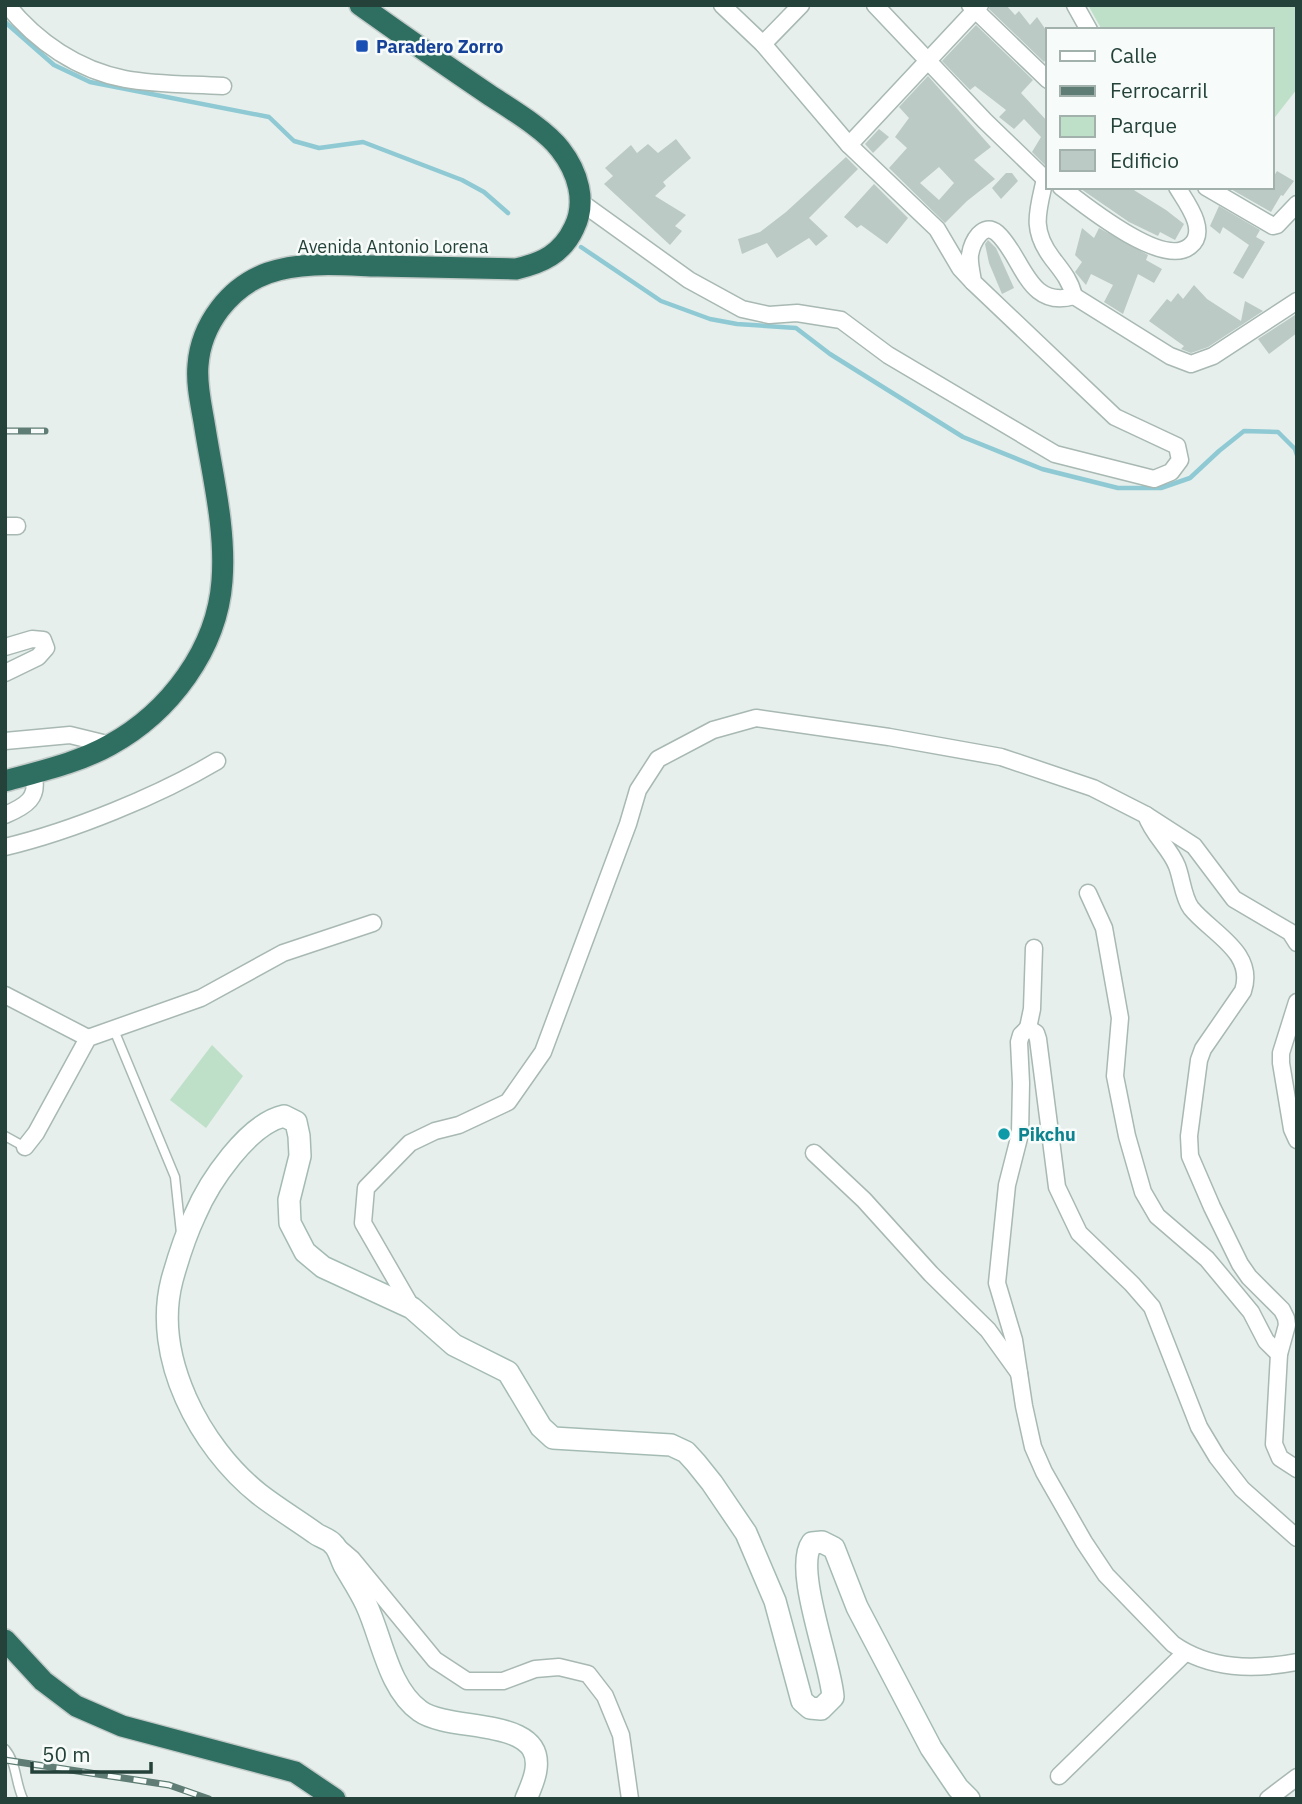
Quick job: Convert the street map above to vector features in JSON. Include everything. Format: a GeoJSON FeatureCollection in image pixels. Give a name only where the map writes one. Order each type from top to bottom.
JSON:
{"type":"FeatureCollection","features":[{"type":"Feature","properties":{"kind":"highway"},"geometry":{"type":"LineString","coordinates":[[360,5],[524,118],[559,147],[572,169],[582,203]]}},
{"type":"Feature","properties":{"kind":"highway","name":"Avenida Antonio Lorena"},"geometry":{"type":"LineString","coordinates":[[5,781],[80,759],[111,745],[163,704],[181,684],[206,644],[218,606],[223,572],[222,536],[198,374],[204,337],[221,307],[250,282],[283,269],[340,265],[516,269],[540,263],[568,242],[579,220],[582,203]]}},
{"type":"Feature","properties":{"kind":"highway"},"geometry":{"type":"LineString","coordinates":[[5,1640],[43,1681],[76,1706],[122,1727],[295,1772],[335,1799]]}},
{"type":"Feature","properties":{"kind":"street"},"geometry":{"type":"LineString","coordinates":[[7,5],[24,26],[62,55],[88,68],[125,79],[223,86]]}},
{"type":"Feature","properties":{"kind":"street"},"geometry":{"type":"LineString","coordinates":[[582,203],[689,280],[742,309],[769,315],[797,313],[841,320],[888,355],[1055,454],[1154,479],[1171,472],[1180,460],[1177,446],[1115,417],[974,282],[960,268],[937,229],[849,145],[763,44],[722,5]]}},
{"type":"Feature","properties":{"kind":"street"},"geometry":{"type":"LineString","coordinates":[[763,44],[801,5]]}},
{"type":"Feature","properties":{"kind":"street"},"geometry":{"type":"LineString","coordinates":[[875,5],[993,129],[1046,178]]}},
{"type":"Feature","properties":{"kind":"street"},"geometry":{"type":"LineString","coordinates":[[1075,5],[1088,28]]}},
{"type":"Feature","properties":{"kind":"street"},"geometry":{"type":"LineString","coordinates":[[849,145],[975,7],[1046,78]]}},
{"type":"Feature","properties":{"kind":"street"},"geometry":{"type":"LineString","coordinates":[[1046,182],[1037,211],[1037,231],[1046,249],[1067,276],[1074,296],[1170,356],[1191,364],[1213,356],[1297,301]]}},
{"type":"Feature","properties":{"kind":"street"},"geometry":{"type":"LineString","coordinates":[[1063,189],[1090,211],[1147,244],[1172,252],[1188,248],[1194,242],[1197,230],[1195,218],[1178,189]]}},
{"type":"Feature","properties":{"kind":"street"},"geometry":{"type":"LineString","coordinates":[[1209,189],[1273,226],[1297,204]]}},
{"type":"Feature","properties":{"kind":"street"},"geometry":{"type":"LineString","coordinates":[[974,282],[970,254],[980,232],[990,229],[1007,244],[1026,279],[1039,290],[1057,299],[1074,296]]}},
{"type":"Feature","properties":{"kind":"street"},"geometry":{"type":"LineString","coordinates":[[5,647],[32,639],[43,640],[46,648],[38,657],[5,673]]}},
{"type":"Feature","properties":{"kind":"street"},"geometry":{"type":"LineString","coordinates":[[412,1308],[363,1223],[366,1188],[410,1143],[435,1131],[459,1125],[508,1102],[543,1052],[638,790],[658,759],[713,730],[757,718],[889,737],[1001,757],[1093,788],[1186,839],[1234,899],[1290,932],[1297,943]]}},
{"type":"Feature","properties":{"kind":"street"},"geometry":{"type":"LineString","coordinates":[[5,741],[70,735],[111,745]]}},
{"type":"Feature","properties":{"kind":"street"},"geometry":{"type":"LineString","coordinates":[[5,847],[40,839],[192,776],[217,761]]}},
{"type":"Feature","properties":{"kind":"street"},"geometry":{"type":"LineString","coordinates":[[5,815],[19,810],[33,797],[37,786],[33,773]]}},
{"type":"Feature","properties":{"kind":"street"},"geometry":{"type":"LineString","coordinates":[[1146,815],[1153,832],[1175,861],[1191,907],[1230,944],[1240,958],[1244,970],[1243,991],[1203,1049],[1199,1060],[1189,1149],[1212,1207],[1240,1264],[1249,1277],[1282,1310],[1286,1318],[1287,1325],[1279,1354],[1274,1444],[1280,1458],[1297,1469]]}},
{"type":"Feature","properties":{"kind":"street"},"geometry":{"type":"LineString","coordinates":[[1088,893],[1104,928],[1119,1018],[1115,1076],[1127,1136],[1143,1192],[1157,1216],[1208,1259],[1251,1312],[1266,1341],[1279,1354]]}},
{"type":"Feature","properties":{"kind":"street"},"geometry":{"type":"LineString","coordinates":[[24,1147],[36,1133],[88,1038],[201,998],[284,953],[373,923]]}},
{"type":"Feature","properties":{"kind":"street"},"geometry":{"type":"LineString","coordinates":[[1034,948],[1032,1009],[1028,1028],[1021,1035],[1019,1042],[1020,1134],[1007,1185],[997,1277],[1014,1340],[1033,1447],[1044,1472],[1106,1575],[1173,1644],[1185,1653],[1214,1664],[1269,1667],[1297,1662]]}},
{"type":"Feature","properties":{"kind":"street"},"geometry":{"type":"LineString","coordinates":[[5,995],[88,1038]]}},
{"type":"Feature","properties":{"kind":"street"},"geometry":{"type":"LineString","coordinates":[[1297,1002],[1281,1053],[1292,1129],[1297,1140]]}},
{"type":"Feature","properties":{"kind":"street"},"geometry":{"type":"LineString","coordinates":[[1028,1028],[1038,1039],[1057,1187],[1079,1233],[1152,1307],[1199,1427],[1217,1457],[1242,1489],[1297,1538]]}},
{"type":"Feature","properties":{"kind":"street"},"geometry":{"type":"LineString","coordinates":[[630,1799],[621,1735],[605,1696],[588,1674],[559,1667],[535,1669],[503,1681],[467,1681],[435,1660],[352,1559],[333,1543],[257,1493],[223,1459],[200,1429],[173,1361],[168,1327],[172,1280],[196,1212],[225,1165],[254,1133],[272,1119],[284,1116],[296,1122],[300,1156],[289,1200],[290,1223],[305,1252],[323,1267],[412,1308],[454,1345],[508,1372],[541,1427],[554,1438],[671,1445],[686,1452],[712,1483],[746,1533],[775,1601],[802,1701],[810,1708],[821,1709],[833,1697],[832,1681],[809,1586],[807,1551],[813,1543],[822,1542],[834,1548],[858,1607],[931,1748],[968,1799]]}},
{"type":"Feature","properties":{"kind":"street"},"geometry":{"type":"LineString","coordinates":[[814,1153],[864,1200],[988,1330],[1020,1375]]}},
{"type":"Feature","properties":{"kind":"street"},"geometry":{"type":"LineString","coordinates":[[333,1543],[366,1604],[392,1672],[405,1696],[421,1711],[445,1722],[510,1731],[523,1738],[531,1747],[536,1757],[536,1770],[526,1799]]}},
{"type":"Feature","properties":{"kind":"street"},"geometry":{"type":"LineString","coordinates":[[1059,1776],[1185,1653]]}},
{"type":"Feature","properties":{"kind":"street"},"geometry":{"type":"LineString","coordinates":[[1268,1799],[1297,1777]]}},
{"type":"Feature","properties":{"kind":"lane"},"geometry":{"type":"LineString","coordinates":[[114,1030],[175,1177],[183,1250]]}},
{"type":"Feature","properties":{"kind":"lane"},"geometry":{"type":"LineString","coordinates":[[5,1136],[24,1147]]}},
{"type":"Feature","properties":{"kind":"lane"},"geometry":{"type":"LineString","coordinates":[[5,1749],[13,1762],[23,1799]]}},
{"type":"Feature","properties":{"kind":"green space"},"geometry":{"type":"Polygon","coordinates":[[[1088,5],[1297,5],[1297,89],[1274,118],[1274,28],[1101,28],[1088,5]]]}},
{"type":"Feature","properties":{"kind":"green space"},"geometry":{"type":"Polygon","coordinates":[[[212,1045],[243,1076],[206,1128],[170,1100],[212,1045]]]}},
{"type":"Feature","properties":{"kind":"building"},"geometry":{"type":"Polygon","coordinates":[[[990,5],[1006,5],[1015,15],[1019,11],[1030,25],[1037,17],[1046,30],[1044,62],[989,9],[990,5]]]}},
{"type":"Feature","properties":{"kind":"building"},"geometry":{"type":"Polygon","coordinates":[[[976,25],[1033,80],[1021,93],[1046,120],[1046,166],[1032,152],[1041,137],[1024,119],[1014,129],[999,117],[1006,110],[975,86],[970,90],[942,61],[976,25]]]}},
{"type":"Feature","properties":{"kind":"building"},"geometry":{"type":"Polygon","coordinates":[[[928,76],[991,147],[974,160],[995,179],[945,223],[889,168],[907,148],[895,137],[909,118],[899,107],[928,76]],[[939,167],[920,183],[939,200],[954,183],[939,167]]]}},
{"type":"Feature","properties":{"kind":"building"},"geometry":{"type":"Polygon","coordinates":[[[879,129],[889,137],[873,153],[865,144],[879,129]]]}},
{"type":"Feature","properties":{"kind":"building"},"geometry":{"type":"Polygon","coordinates":[[[676,139],[691,158],[663,182],[666,186],[655,196],[686,215],[675,226],[682,231],[670,245],[604,184],[613,176],[605,168],[631,145],[637,153],[648,144],[658,153],[676,139]]]}},
{"type":"Feature","properties":{"kind":"building"},"geometry":{"type":"Polygon","coordinates":[[[846,157],[858,169],[809,218],[828,236],[816,246],[809,238],[777,258],[767,243],[742,254],[738,239],[760,232],[846,157]]]}},
{"type":"Feature","properties":{"kind":"building"},"geometry":{"type":"Polygon","coordinates":[[[1277,171],[1294,181],[1271,212],[1231,189],[1274,189],[1274,176],[1277,171]]]}},
{"type":"Feature","properties":{"kind":"building"},"geometry":{"type":"Polygon","coordinates":[[[1006,173],[1012,173],[1018,181],[1001,199],[992,188],[1006,173]]]}},
{"type":"Feature","properties":{"kind":"building"},"geometry":{"type":"Polygon","coordinates":[[[874,184],[908,218],[887,244],[861,225],[857,228],[844,217],[874,184]]]}},
{"type":"Feature","properties":{"kind":"building"},"geometry":{"type":"Polygon","coordinates":[[[1081,189],[1132,189],[1184,224],[1175,240],[1160,232],[1158,236],[1129,222],[1081,189]]]}},
{"type":"Feature","properties":{"kind":"building"},"geometry":{"type":"Polygon","coordinates":[[[1219,206],[1260,230],[1256,237],[1265,242],[1243,279],[1233,273],[1249,245],[1223,227],[1220,234],[1210,226],[1219,206]]]}},
{"type":"Feature","properties":{"kind":"building"},"geometry":{"type":"Polygon","coordinates":[[[1082,228],[1094,238],[1099,228],[1148,255],[1146,260],[1162,269],[1154,283],[1138,274],[1123,314],[1104,302],[1113,285],[1091,274],[1086,285],[1075,272],[1082,262],[1075,255],[1082,228]]]}},
{"type":"Feature","properties":{"kind":"building"},"geometry":{"type":"Polygon","coordinates":[[[988,240],[996,248],[1014,288],[1002,294],[989,263],[985,244],[988,240]]]}},
{"type":"Feature","properties":{"kind":"building"},"geometry":{"type":"Polygon","coordinates":[[[1194,285],[1207,299],[1241,321],[1245,301],[1263,311],[1208,347],[1191,353],[1181,349],[1184,346],[1149,321],[1167,299],[1171,302],[1178,293],[1183,299],[1194,285]]]}},
{"type":"Feature","properties":{"kind":"building"},"geometry":{"type":"Polygon","coordinates":[[[1295,315],[1297,333],[1269,354],[1258,339],[1295,315]]]}},
{"type":"Feature","properties":{"kind":"waterway"},"geometry":{"type":"LineString","coordinates":[[5,22],[54,65],[90,82],[269,117],[294,141],[319,148],[363,142],[462,180],[484,192],[508,213]]}},
{"type":"Feature","properties":{"kind":"waterway"},"geometry":{"type":"LineString","coordinates":[[581,247],[661,301],[710,319],[737,324],[796,328],[830,354],[963,437],[1042,469],[1118,488],[1161,488],[1190,478],[1244,431],[1278,432],[1295,449],[1297,455]]}},
{"type":"Feature","properties":{"kind":"railway"},"geometry":{"type":"LineString","coordinates":[[5,431],[45,431]]}},
{"type":"Feature","properties":{"kind":"railway"},"geometry":{"type":"LineString","coordinates":[[5,1760],[169,1785],[209,1799]]}},
{"type":"Feature","properties":{"kind":"place","name":"Paradero Zorro"},"geometry":{"type":"Point","coordinates":[362,46]}},
{"type":"Feature","properties":{"kind":"place","name":"Pikchu"},"geometry":{"type":"Point","coordinates":[1004,1134]}}]}
